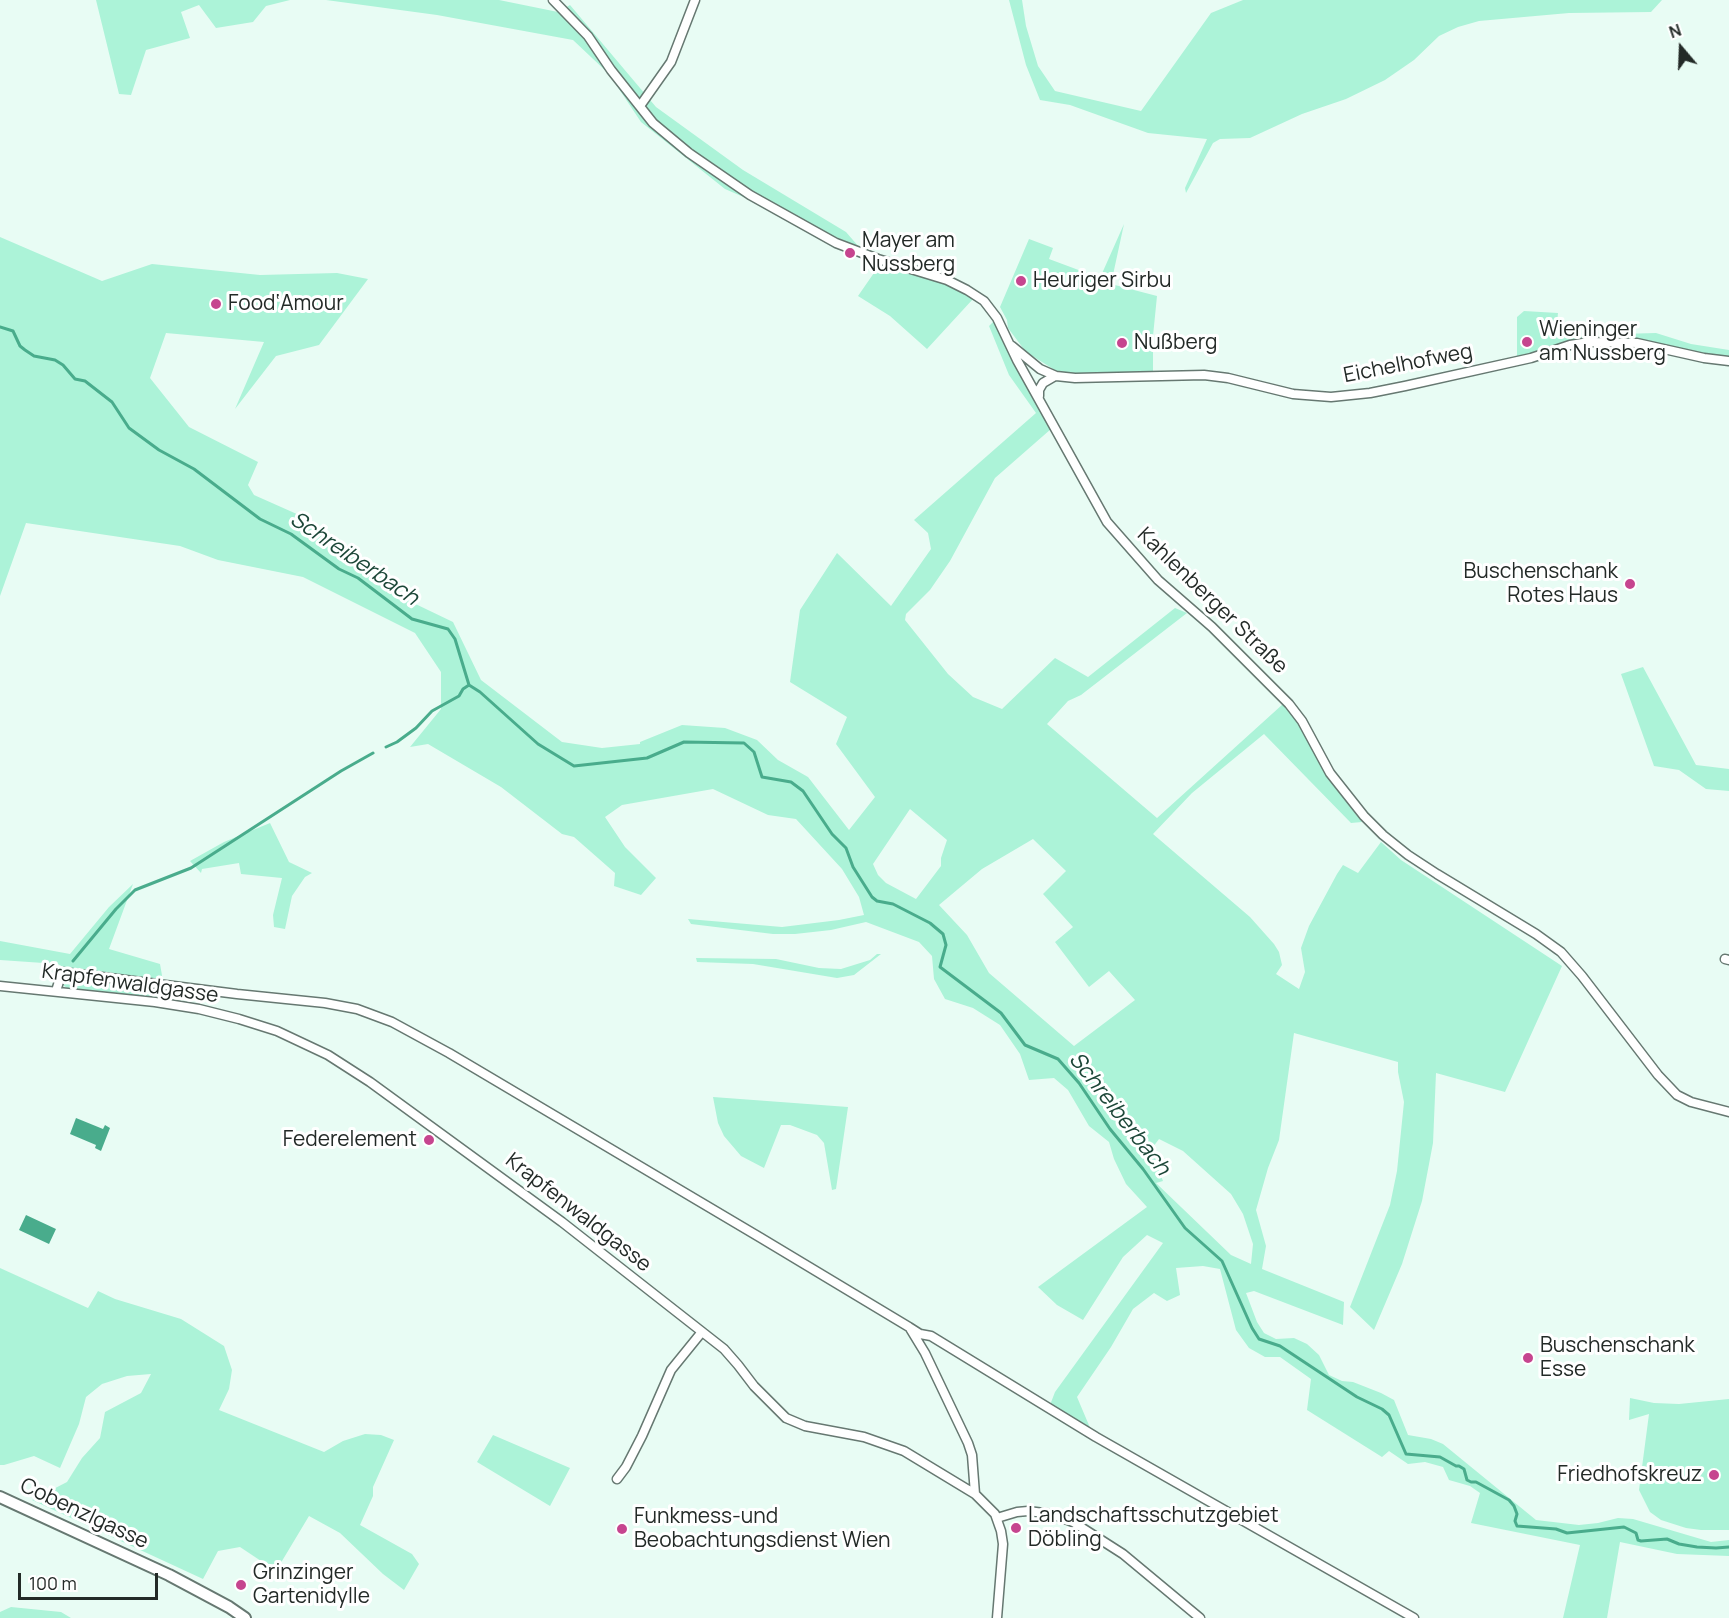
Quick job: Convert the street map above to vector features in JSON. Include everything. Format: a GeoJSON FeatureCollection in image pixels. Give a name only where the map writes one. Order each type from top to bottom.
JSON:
{"type":"FeatureCollection","features":[{"type":"Feature","properties":{"kind":"street","name":"Kahlenberger Straße"},"geometry":{"type":"LineString","coordinates":[[553,0],[588,36],[611,70],[660,130],[680,147],[782,214],[836,243],[937,277],[967,290],[984,301],[993,312],[1107,522],[1158,580],[1212,627],[1289,704],[1302,721],[1330,773],[1372,825],[1397,847],[1437,874],[1536,934],[1561,952],[1658,1075],[1677,1095],[1691,1102],[1729,1112]]}},
{"type":"Feature","properties":{"kind":"street"},"geometry":{"type":"LineString","coordinates":[[640,106],[671,62],[695,0]]}},
{"type":"Feature","properties":{"kind":"street","name":"Eichelhofweg"},"geometry":{"type":"LineString","coordinates":[[1009,344],[1040,369],[1056,376],[1087,378],[1204,375],[1228,378],[1293,394],[1331,397],[1389,390],[1531,358],[1570,345],[1589,342],[1637,343],[1704,358],[1729,361]]}},
{"type":"Feature","properties":{"kind":"street"},"geometry":{"type":"LineString","coordinates":[[1039,398],[1039,390],[1043,383],[1056,376]]}},
{"type":"Feature","properties":{"kind":"street"},"geometry":{"type":"LineString","coordinates":[[56,991],[62,972],[325,1003],[382,1018],[459,1059],[909,1328],[920,1334],[931,1336],[1096,1437],[1414,1618]]}},
{"type":"Feature","properties":{"kind":"street","name":"Krapfenwaldgasse"},"geometry":{"type":"LineString","coordinates":[[0,986],[155,1002],[199,1009],[258,1025],[315,1048],[370,1082],[562,1222],[731,1357],[754,1386],[786,1418],[805,1426],[864,1437],[896,1448],[975,1494],[997,1518]]}},
{"type":"Feature","properties":{"kind":"street"},"geometry":{"type":"LineString","coordinates":[[909,1328],[919,1342],[966,1437],[971,1450],[975,1494]]}},
{"type":"Feature","properties":{"kind":"street"},"geometry":{"type":"LineString","coordinates":[[617,1479],[642,1436],[671,1370],[701,1333]]}},
{"type":"Feature","properties":{"kind":"street","name":"Cobenzlgasse"},"geometry":{"type":"LineString","coordinates":[[0,1497],[169,1575],[230,1607],[246,1618]]}},
{"type":"Feature","properties":{"kind":"street"},"geometry":{"type":"LineString","coordinates":[[997,1618],[1003,1544],[997,1518],[1028,1511],[1052,1514],[1072,1522],[1123,1554],[1200,1618]]}},
{"type":"Feature","properties":{"kind":"shaded area"},"geometry":{"type":"Polygon","coordinates":[[[96,0],[290,0],[266,6],[253,22],[216,28],[199,5],[181,12],[190,38],[146,50],[131,95],[119,94],[96,0]]]}},
{"type":"Feature","properties":{"kind":"shaded area"},"geometry":{"type":"Polygon","coordinates":[[[326,0],[499,0],[558,12],[570,5],[656,107],[743,170],[846,232],[859,247],[725,189],[641,122],[609,74],[573,40],[437,15],[326,0]]]}},
{"type":"Feature","properties":{"kind":"shaded area"},"geometry":{"type":"Polygon","coordinates":[[[1009,0],[1022,0],[1026,26],[1038,66],[1055,91],[1141,111],[1211,13],[1243,0],[1662,0],[1651,12],[1569,13],[1479,21],[1458,27],[1439,36],[1414,60],[1385,80],[1346,99],[1302,114],[1250,138],[1220,139],[1213,143],[1186,193],[1185,188],[1207,139],[1148,133],[1070,105],[1040,100],[1026,65],[1009,0]]]}},
{"type":"Feature","properties":{"kind":"shaded area"},"geometry":{"type":"Polygon","coordinates":[[[1124,224],[1111,284],[1157,296],[1153,336],[1153,372],[1079,375],[1058,372],[1026,352],[1008,328],[1007,320],[1000,307],[1029,239],[1053,248],[1049,259],[1100,278],[1124,224]]]}},
{"type":"Feature","properties":{"kind":"shaded area"},"geometry":{"type":"Polygon","coordinates":[[[0,237],[102,281],[152,264],[260,275],[337,273],[368,279],[319,345],[276,356],[235,409],[264,342],[166,333],[150,378],[189,427],[258,462],[248,485],[254,495],[308,519],[364,559],[403,598],[453,622],[481,680],[562,742],[602,748],[640,744],[640,742],[682,725],[725,728],[757,740],[778,760],[808,777],[849,830],[875,797],[836,744],[847,717],[790,682],[800,610],[837,553],[891,606],[931,549],[928,533],[914,520],[1036,413],[1009,375],[989,326],[994,321],[1012,360],[1051,429],[995,478],[950,561],[930,590],[906,614],[905,620],[948,674],[973,697],[1002,709],[1055,658],[1088,677],[1175,608],[1187,613],[1081,695],[1068,701],[1047,724],[1157,818],[1283,704],[1296,720],[1328,778],[1362,822],[1351,823],[1264,734],[1192,793],[1153,834],[1250,917],[1274,944],[1279,952],[1282,965],[1276,974],[1299,989],[1305,972],[1301,948],[1309,926],[1337,874],[1343,865],[1358,873],[1381,842],[1401,860],[1562,966],[1505,1092],[1436,1073],[1433,1143],[1422,1201],[1402,1264],[1374,1330],[1350,1307],[1390,1205],[1397,1171],[1404,1102],[1398,1062],[1294,1033],[1279,1140],[1256,1210],[1266,1246],[1262,1269],[1344,1302],[1343,1325],[1254,1291],[1246,1293],[1257,1322],[1264,1333],[1276,1339],[1294,1338],[1307,1344],[1319,1355],[1329,1375],[1342,1381],[1353,1382],[1394,1400],[1408,1435],[1431,1439],[1443,1444],[1536,1520],[1579,1525],[1618,1518],[1633,1519],[1711,1542],[1729,1540],[1729,1556],[1677,1554],[1620,1542],[1607,1618],[1563,1618],[1580,1545],[1471,1523],[1480,1493],[1470,1486],[1449,1480],[1443,1467],[1425,1462],[1408,1464],[1389,1451],[1382,1457],[1307,1410],[1311,1379],[1280,1357],[1265,1357],[1249,1348],[1236,1330],[1220,1269],[1203,1266],[1176,1268],[1180,1295],[1167,1301],[1154,1293],[1133,1309],[1111,1347],[1077,1397],[1091,1430],[1050,1405],[1055,1392],[1163,1243],[1147,1235],[1123,1257],[1083,1320],[1057,1305],[1038,1287],[1147,1207],[1126,1184],[1109,1142],[1089,1126],[1068,1090],[1054,1078],[1029,1080],[1020,1054],[1000,1025],[973,1008],[945,999],[934,979],[932,956],[919,942],[866,922],[831,930],[795,934],[773,934],[691,924],[688,919],[782,927],[864,915],[859,897],[842,869],[796,819],[768,815],[713,789],[622,805],[605,817],[625,847],[656,878],[641,895],[614,886],[615,873],[574,837],[562,834],[501,787],[428,744],[410,747],[441,709],[441,672],[415,633],[303,577],[218,560],[180,546],[26,523],[0,596],[0,237]],[[910,809],[873,864],[878,875],[886,883],[916,899],[941,866],[947,840],[910,809]],[[1033,839],[982,869],[939,905],[967,935],[989,973],[1074,1046],[1135,1000],[1109,971],[1089,987],[1055,942],[1073,927],[1043,894],[1066,871],[1033,839]],[[1159,1139],[1153,1147],[1163,1181],[1156,1183],[1231,1255],[1251,1264],[1253,1244],[1243,1214],[1231,1194],[1183,1151],[1159,1139]]]}},
{"type":"Feature","properties":{"kind":"shaded area","name":"Mayer am Nussberg"},"geometry":{"type":"Polygon","coordinates":[[[884,266],[928,277],[963,292],[973,299],[927,349],[890,316],[858,296],[876,270],[884,266]]]}},
{"type":"Feature","properties":{"kind":"shaded area"},"geometry":{"type":"Polygon","coordinates":[[[1524,311],[1558,313],[1556,332],[1579,329],[1582,339],[1517,358],[1517,317],[1524,311]]]}},
{"type":"Feature","properties":{"kind":"shaded area"},"geometry":{"type":"Polygon","coordinates":[[[1656,333],[1691,344],[1729,350],[1729,358],[1618,338],[1620,334],[1656,333]]]}},
{"type":"Feature","properties":{"kind":"shaded area"},"geometry":{"type":"Polygon","coordinates":[[[1643,667],[1696,765],[1729,769],[1729,791],[1706,789],[1679,770],[1654,766],[1621,674],[1643,667]]]}},
{"type":"Feature","properties":{"kind":"shaded area"},"geometry":{"type":"Polygon","coordinates":[[[270,823],[289,862],[312,873],[305,877],[292,896],[285,929],[274,927],[273,915],[282,878],[241,874],[239,863],[202,869],[201,873],[190,861],[224,842],[270,823]]]}},
{"type":"Feature","properties":{"kind":"shaded area"},"geometry":{"type":"Polygon","coordinates":[[[133,884],[109,949],[160,964],[163,981],[68,971],[58,964],[0,960],[0,941],[70,954],[109,907],[133,884]]]}},
{"type":"Feature","properties":{"kind":"shaded area"},"geometry":{"type":"Polygon","coordinates":[[[877,954],[881,954],[854,975],[837,978],[753,964],[697,962],[696,958],[776,959],[819,968],[841,969],[870,960],[877,954]]]}},
{"type":"Feature","properties":{"kind":"shaded area"},"geometry":{"type":"Polygon","coordinates":[[[69,979],[164,987],[166,1000],[68,989],[63,985],[69,979]]]}},
{"type":"Feature","properties":{"kind":"shaded area"},"geometry":{"type":"Polygon","coordinates":[[[713,1097],[848,1107],[836,1189],[832,1190],[824,1143],[817,1135],[790,1125],[781,1125],[764,1168],[741,1156],[724,1136],[718,1123],[713,1097]]]}},
{"type":"Feature","properties":{"kind":"shaded area"},"geometry":{"type":"Polygon","coordinates":[[[76,1118],[103,1129],[105,1125],[110,1128],[101,1151],[95,1148],[96,1145],[70,1134],[76,1118]]]}},
{"type":"Feature","properties":{"kind":"shaded area"},"geometry":{"type":"Polygon","coordinates":[[[26,1215],[56,1229],[49,1244],[19,1230],[26,1215]]]}},
{"type":"Feature","properties":{"kind":"shaded area"},"geometry":{"type":"Polygon","coordinates":[[[0,1268],[88,1308],[98,1291],[115,1299],[181,1319],[224,1346],[232,1370],[229,1389],[219,1410],[324,1452],[343,1441],[365,1434],[381,1435],[394,1440],[373,1487],[373,1496],[360,1525],[412,1554],[419,1564],[404,1590],[383,1574],[340,1533],[309,1516],[276,1571],[240,1547],[218,1551],[203,1579],[32,1500],[67,1482],[82,1458],[100,1438],[105,1412],[141,1393],[151,1374],[127,1376],[102,1384],[86,1397],[79,1424],[60,1468],[34,1456],[0,1465],[0,1268]]]}},
{"type":"Feature","properties":{"kind":"shaded area"},"geometry":{"type":"Polygon","coordinates":[[[1630,1398],[1654,1403],[1679,1404],[1729,1399],[1729,1530],[1686,1528],[1661,1520],[1650,1512],[1639,1490],[1649,1414],[1629,1420],[1630,1398]]]}},
{"type":"Feature","properties":{"kind":"shaded area"},"geometry":{"type":"Polygon","coordinates":[[[493,1435],[570,1468],[550,1506],[477,1462],[493,1435]]]}},
{"type":"Feature","properties":{"kind":"shaded area"},"geometry":{"type":"Polygon","coordinates":[[[11,1607],[61,1612],[71,1618],[0,1618],[0,1612],[11,1607]]]}},
{"type":"Feature","properties":{"kind":"waterway","name":"Schreiberbach"},"geometry":{"type":"LineString","coordinates":[[0,327],[13,331],[20,346],[34,356],[55,360],[63,365],[75,379],[85,381],[112,402],[129,428],[159,450],[194,469],[260,519],[291,534],[339,569],[358,578],[412,619],[448,629],[455,639],[469,685],[480,692],[538,744],[574,766],[647,758],[684,742],[744,743],[754,752],[762,777],[791,782],[803,791],[832,834],[846,848],[853,867],[872,897],[877,901],[893,904],[930,923],[943,934],[946,945],[940,967],[1001,1013],[1025,1045],[1058,1059],[1079,1083],[1110,1129],[1143,1169],[1185,1228],[1222,1261],[1259,1339],[1280,1346],[1357,1397],[1382,1409],[1389,1415],[1406,1454],[1440,1457],[1464,1469],[1467,1480],[1476,1482],[1509,1500],[1517,1514],[1515,1521],[1517,1526],[1556,1529],[1567,1533],[1624,1527],[1636,1533],[1638,1540],[1641,1541],[1667,1539],[1697,1547],[1729,1547]]}},
{"type":"Feature","properties":{"kind":"waterway"},"geometry":{"type":"LineString","coordinates":[[386,747],[416,728],[432,711],[459,696],[469,685]]}},
{"type":"Feature","properties":{"kind":"waterway"},"geometry":{"type":"LineString","coordinates":[[73,961],[116,909],[135,890],[191,868],[341,771],[373,753]]}},
{"type":"Feature","properties":{"kind":"place","name":"Mayer am Nussberg"},"geometry":{"type":"Point","coordinates":[850,253]}},
{"type":"Feature","properties":{"kind":"place","name":"Heuriger Sirbu"},"geometry":{"type":"Point","coordinates":[1021,281]}},
{"type":"Feature","properties":{"kind":"place","name":"Food‘Amour"},"geometry":{"type":"Point","coordinates":[216,304]}},
{"type":"Feature","properties":{"kind":"place","name":"Wieninger am Nussberg"},"geometry":{"type":"Point","coordinates":[1527,342]}},
{"type":"Feature","properties":{"kind":"place","name":"Nußberg"},"geometry":{"type":"Point","coordinates":[1122,343]}},
{"type":"Feature","properties":{"kind":"place","name":"Buschenschank Rotes Haus"},"geometry":{"type":"Point","coordinates":[1630,584]}},
{"type":"Feature","properties":{"kind":"place","name":"Federelement"},"geometry":{"type":"Point","coordinates":[429,1140]}},
{"type":"Feature","properties":{"kind":"place","name":"Buschenschank Esse"},"geometry":{"type":"Point","coordinates":[1528,1358]}},
{"type":"Feature","properties":{"kind":"place","name":"Friedhofskreuz"},"geometry":{"type":"Point","coordinates":[1714,1475]}},
{"type":"Feature","properties":{"kind":"place","name":"Landschaftsschutzgebiet Döbling"},"geometry":{"type":"Point","coordinates":[1016,1528]}},
{"type":"Feature","properties":{"kind":"place","name":"Funkmess-und Beobachtungsdienst Wien"},"geometry":{"type":"Point","coordinates":[622,1529]}},
{"type":"Feature","properties":{"kind":"place","name":"Grinzinger Gartenidylle"},"geometry":{"type":"Point","coordinates":[241,1585]}}]}
